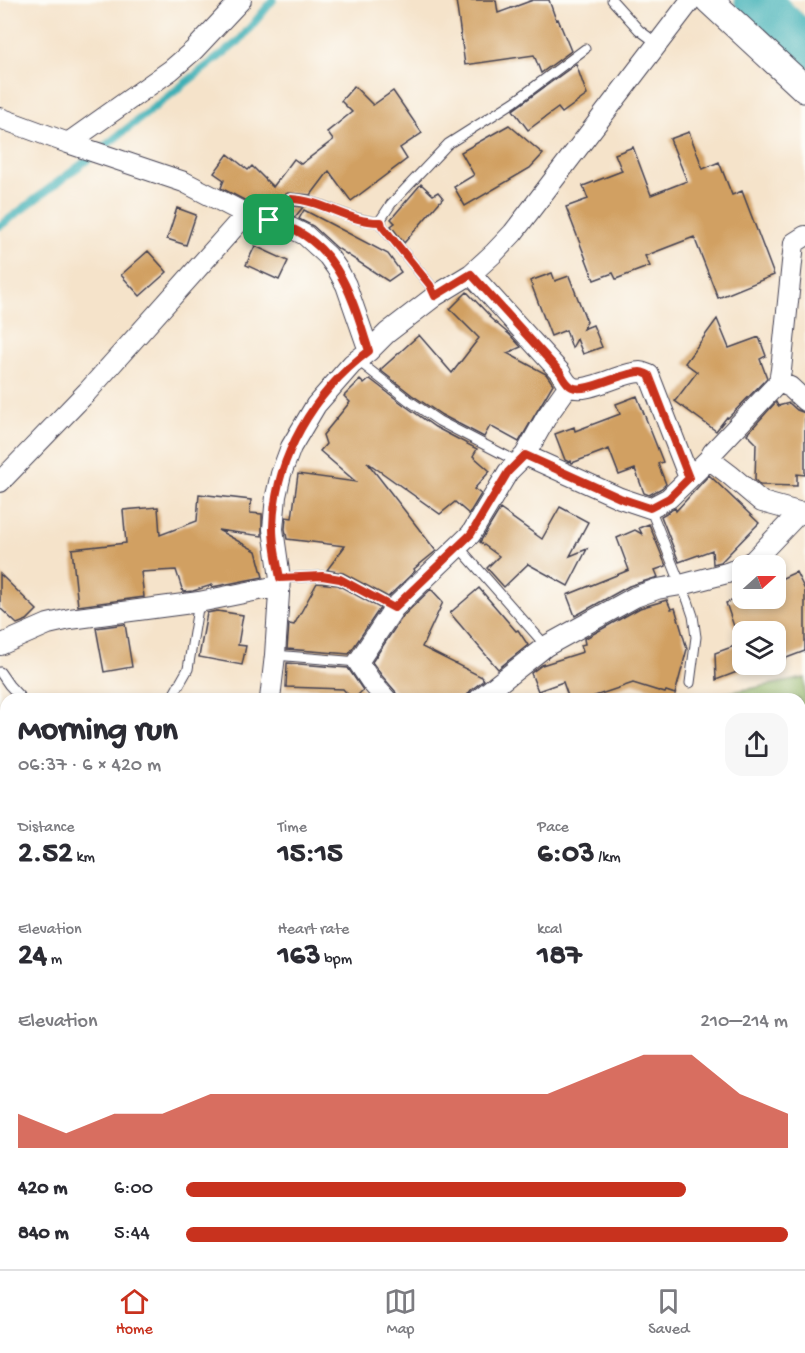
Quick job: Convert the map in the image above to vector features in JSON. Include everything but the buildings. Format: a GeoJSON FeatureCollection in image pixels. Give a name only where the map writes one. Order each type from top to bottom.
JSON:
{"type":"FeatureCollection","features":[{"type":"Feature","properties":{"kind":"main road"},"geometry":{"type":"LineString","coordinates":[[709,0],[805,89]]}},
{"type":"Feature","properties":{"kind":"street"},"geometry":{"type":"LineString","coordinates":[[68,143],[171,70],[194,50],[241,0]]}},
{"type":"Feature","properties":{"kind":"street"},"geometry":{"type":"LineString","coordinates":[[271,693],[279,582],[273,529],[276,496],[291,447],[316,405],[352,364],[387,333],[435,296],[471,274],[495,253],[513,233],[691,0]]}},
{"type":"Feature","properties":{"kind":"street"},"geometry":{"type":"LineString","coordinates":[[0,118],[184,182],[246,214],[269,220],[305,235],[328,256],[346,285],[363,356]]}},
{"type":"Feature","properties":{"kind":"street"},"geometry":{"type":"LineString","coordinates":[[0,482],[87,392],[246,214]]}},
{"type":"Feature","properties":{"kind":"street"},"geometry":{"type":"LineString","coordinates":[[521,458],[650,508],[669,498],[709,459],[779,382],[794,243],[805,236]]}},
{"type":"Feature","properties":{"kind":"street"},"geometry":{"type":"LineString","coordinates":[[471,274],[560,372],[568,385],[575,389],[595,386],[621,376],[642,372],[649,375],[689,478]]}},
{"type":"Feature","properties":{"kind":"street"},"geometry":{"type":"LineString","coordinates":[[779,382],[803,397]]}},
{"type":"Feature","properties":{"kind":"street"},"geometry":{"type":"LineString","coordinates":[[381,693],[358,662],[394,608],[471,534],[508,472],[521,458],[568,385]]}},
{"type":"Feature","properties":{"kind":"street"},"geometry":{"type":"LineString","coordinates":[[709,459],[762,502],[803,512]]}},
{"type":"Feature","properties":{"kind":"street"},"geometry":{"type":"LineString","coordinates":[[758,555],[796,516],[803,512]]}},
{"type":"Feature","properties":{"kind":"street"},"geometry":{"type":"LineString","coordinates":[[487,693],[546,646],[635,597],[657,589],[732,571]]}},
{"type":"Feature","properties":{"kind":"street"},"geometry":{"type":"LineString","coordinates":[[0,645],[48,624],[70,619],[199,602],[279,582]]}},
{"type":"Feature","properties":{"kind":"lane"},"geometry":{"type":"LineString","coordinates":[[612,0],[639,30],[658,44]]}},
{"type":"Feature","properties":{"kind":"lane"},"geometry":{"type":"LineString","coordinates":[[435,296],[430,285],[382,226],[381,219],[391,204],[448,144],[514,102],[585,49]]}},
{"type":"Feature","properties":{"kind":"lane"},"geometry":{"type":"LineString","coordinates":[[269,220],[281,205],[291,199],[309,202],[364,221],[381,222]]}},
{"type":"Feature","properties":{"kind":"lane"},"geometry":{"type":"LineString","coordinates":[[363,356],[408,400],[439,421],[521,458]]}},
{"type":"Feature","properties":{"kind":"lane"},"geometry":{"type":"LineString","coordinates":[[650,508],[691,608],[696,637],[690,682]]}},
{"type":"Feature","properties":{"kind":"lane"},"geometry":{"type":"LineString","coordinates":[[458,546],[546,646]]}},
{"type":"Feature","properties":{"kind":"lane"},"geometry":{"type":"LineString","coordinates":[[279,582],[322,576],[340,579],[394,608]]}},
{"type":"Feature","properties":{"kind":"lane"},"geometry":{"type":"LineString","coordinates":[[174,693],[188,669],[199,602]]}},
{"type":"Feature","properties":{"kind":"lane"},"geometry":{"type":"LineString","coordinates":[[275,655],[358,662]]}},
{"type":"Feature","properties":{"kind":"lane"},"geometry":{"type":"LineString","coordinates":[[0,672],[16,693]]}},
{"type":"Feature","properties":{"kind":"green space"},"geometry":{"type":"Polygon","coordinates":[[[805,678],[805,693],[727,693],[805,678]]]}},
{"type":"Feature","properties":{"kind":"waterway"},"geometry":{"type":"LineString","coordinates":[[0,226],[239,41],[273,0]]}},
{"type":"Feature","properties":{"kind":"waterway"},"geometry":{"type":"LineString","coordinates":[[756,0],[805,47]]}},
{"type":"Feature","properties":{"kind":"route"},"geometry":{"type":"LineString","coordinates":[[291,199],[301,199],[364,221],[381,222],[430,285],[435,296],[471,274],[560,372],[568,385],[575,389],[595,386],[621,376],[642,372],[649,375],[689,478],[669,498],[650,508],[620,498],[525,455],[508,472],[471,534],[394,608],[340,579],[322,576],[280,578],[273,529],[276,496],[291,447],[316,405],[352,364],[369,351],[346,285],[328,256],[305,235],[269,220],[281,205],[291,199]]}}]}
